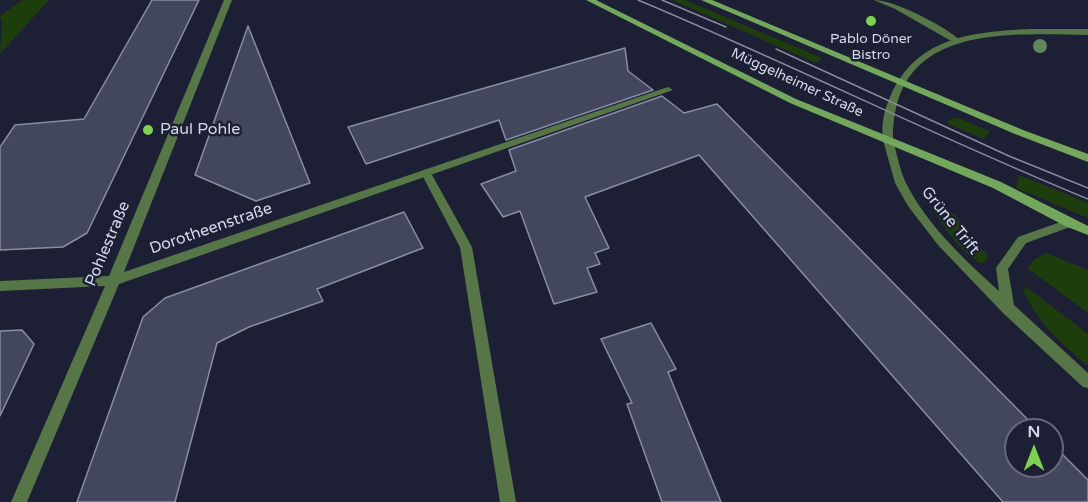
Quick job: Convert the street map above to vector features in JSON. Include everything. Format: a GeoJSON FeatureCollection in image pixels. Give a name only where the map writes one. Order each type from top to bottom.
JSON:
{"type":"FeatureCollection","features":[{"type":"Feature","properties":{"kind":"main road","name":"Müggelheimer Straße"},"geometry":{"type":"LineString","coordinates":[[590,0],[794,101],[997,185],[1088,231]]}},
{"type":"Feature","properties":{"kind":"main road"},"geometry":{"type":"LineString","coordinates":[[705,0],[1019,132],[1088,158]]}},
{"type":"Feature","properties":{"kind":"street","name":"Pohlestraße"},"geometry":{"type":"LineString","coordinates":[[19,502],[111,281],[132,238],[228,0]]}},
{"type":"Feature","properties":{"kind":"street"},"geometry":{"type":"LineString","coordinates":[[878,0],[898,7],[956,40]]}},
{"type":"Feature","properties":{"kind":"street"},"geometry":{"type":"LineString","coordinates":[[888,140],[890,111],[901,82],[920,58],[956,40],[975,34],[1088,32]]}},
{"type":"Feature","properties":{"kind":"street","name":"Dorotheenstraße"},"geometry":{"type":"LineString","coordinates":[[0,286],[111,281],[668,90]]}},
{"type":"Feature","properties":{"kind":"street","name":"Grüne Trift"},"geometry":{"type":"LineString","coordinates":[[888,140],[900,183],[912,203],[969,272],[1088,382]]}},
{"type":"Feature","properties":{"kind":"street"},"geometry":{"type":"LineString","coordinates":[[426,173],[466,247],[508,502]]}},
{"type":"Feature","properties":{"kind":"street"},"geometry":{"type":"LineString","coordinates":[[1008,309],[1002,268],[1022,240],[1069,223]]}},
{"type":"Feature","properties":{"kind":"green space"},"geometry":{"type":"Polygon","coordinates":[[[22,0],[49,0],[0,54],[2,22],[0,16],[22,0]]]}},
{"type":"Feature","properties":{"kind":"green space"},"geometry":{"type":"Polygon","coordinates":[[[672,0],[685,0],[822,58],[816,63],[672,0]]]}},
{"type":"Feature","properties":{"kind":"green space"},"geometry":{"type":"Polygon","coordinates":[[[952,118],[958,118],[990,131],[984,139],[946,123],[952,118]]]}},
{"type":"Feature","properties":{"kind":"green space"},"geometry":{"type":"Polygon","coordinates":[[[1019,175],[1088,203],[1088,218],[1016,188],[1019,175]]]}},
{"type":"Feature","properties":{"kind":"green space"},"geometry":{"type":"Polygon","coordinates":[[[930,206],[955,214],[968,237],[988,255],[985,262],[980,263],[972,258],[958,245],[930,206]]]}},
{"type":"Feature","properties":{"kind":"green space"},"geometry":{"type":"Polygon","coordinates":[[[1046,253],[1088,270],[1088,313],[1027,268],[1035,259],[1046,253]]]}},
{"type":"Feature","properties":{"kind":"green space"},"geometry":{"type":"Polygon","coordinates":[[[1025,286],[1088,334],[1088,366],[1059,341],[1044,324],[1024,292],[1025,286]]]}},
{"type":"Feature","properties":{"kind":"building"},"geometry":{"type":"Polygon","coordinates":[[[152,0],[199,0],[87,233],[63,247],[0,250],[0,147],[15,125],[84,119],[152,0]]]}},
{"type":"Feature","properties":{"kind":"building"},"geometry":{"type":"Polygon","coordinates":[[[248,26],[310,183],[256,201],[195,175],[248,26]]]}},
{"type":"Feature","properties":{"kind":"building"},"geometry":{"type":"Polygon","coordinates":[[[625,48],[628,71],[653,90],[506,140],[499,120],[366,164],[348,127],[625,48]]]}},
{"type":"Feature","properties":{"kind":"building"},"geometry":{"type":"Polygon","coordinates":[[[662,96],[684,113],[717,104],[1026,418],[1004,418],[1004,478],[1064,478],[1064,456],[1088,480],[1088,502],[1003,502],[699,155],[585,197],[609,248],[595,253],[600,264],[587,268],[597,292],[554,304],[520,211],[503,217],[481,184],[516,171],[509,150],[662,96]]]}},
{"type":"Feature","properties":{"kind":"building"},"geometry":{"type":"Polygon","coordinates":[[[404,212],[423,248],[317,289],[323,301],[249,327],[217,343],[175,502],[77,502],[143,317],[165,298],[404,212]]]}},
{"type":"Feature","properties":{"kind":"building"},"geometry":{"type":"Polygon","coordinates":[[[651,323],[676,369],[668,372],[721,502],[662,502],[627,404],[632,403],[601,339],[651,323]]]}},
{"type":"Feature","properties":{"kind":"building"},"geometry":{"type":"Polygon","coordinates":[[[22,330],[34,344],[0,416],[0,331],[22,330]]]}},
{"type":"Feature","properties":{"kind":"tram line"},"geometry":{"type":"LineString","coordinates":[[638,0],[975,151],[1088,199]]}},
{"type":"Feature","properties":{"kind":"tram line"},"geometry":{"type":"LineString","coordinates":[[662,0],[726,27]]}},
{"type":"Feature","properties":{"kind":"tram line"},"geometry":{"type":"LineString","coordinates":[[776,49],[1009,156],[1088,188]]}},
{"type":"Feature","properties":{"kind":"place","name":"Pablo Döner Bistro"},"geometry":{"type":"Point","coordinates":[871,21]}},
{"type":"Feature","properties":{"kind":"place","name":"Paul Pohle"},"geometry":{"type":"Point","coordinates":[148,130]}}]}
